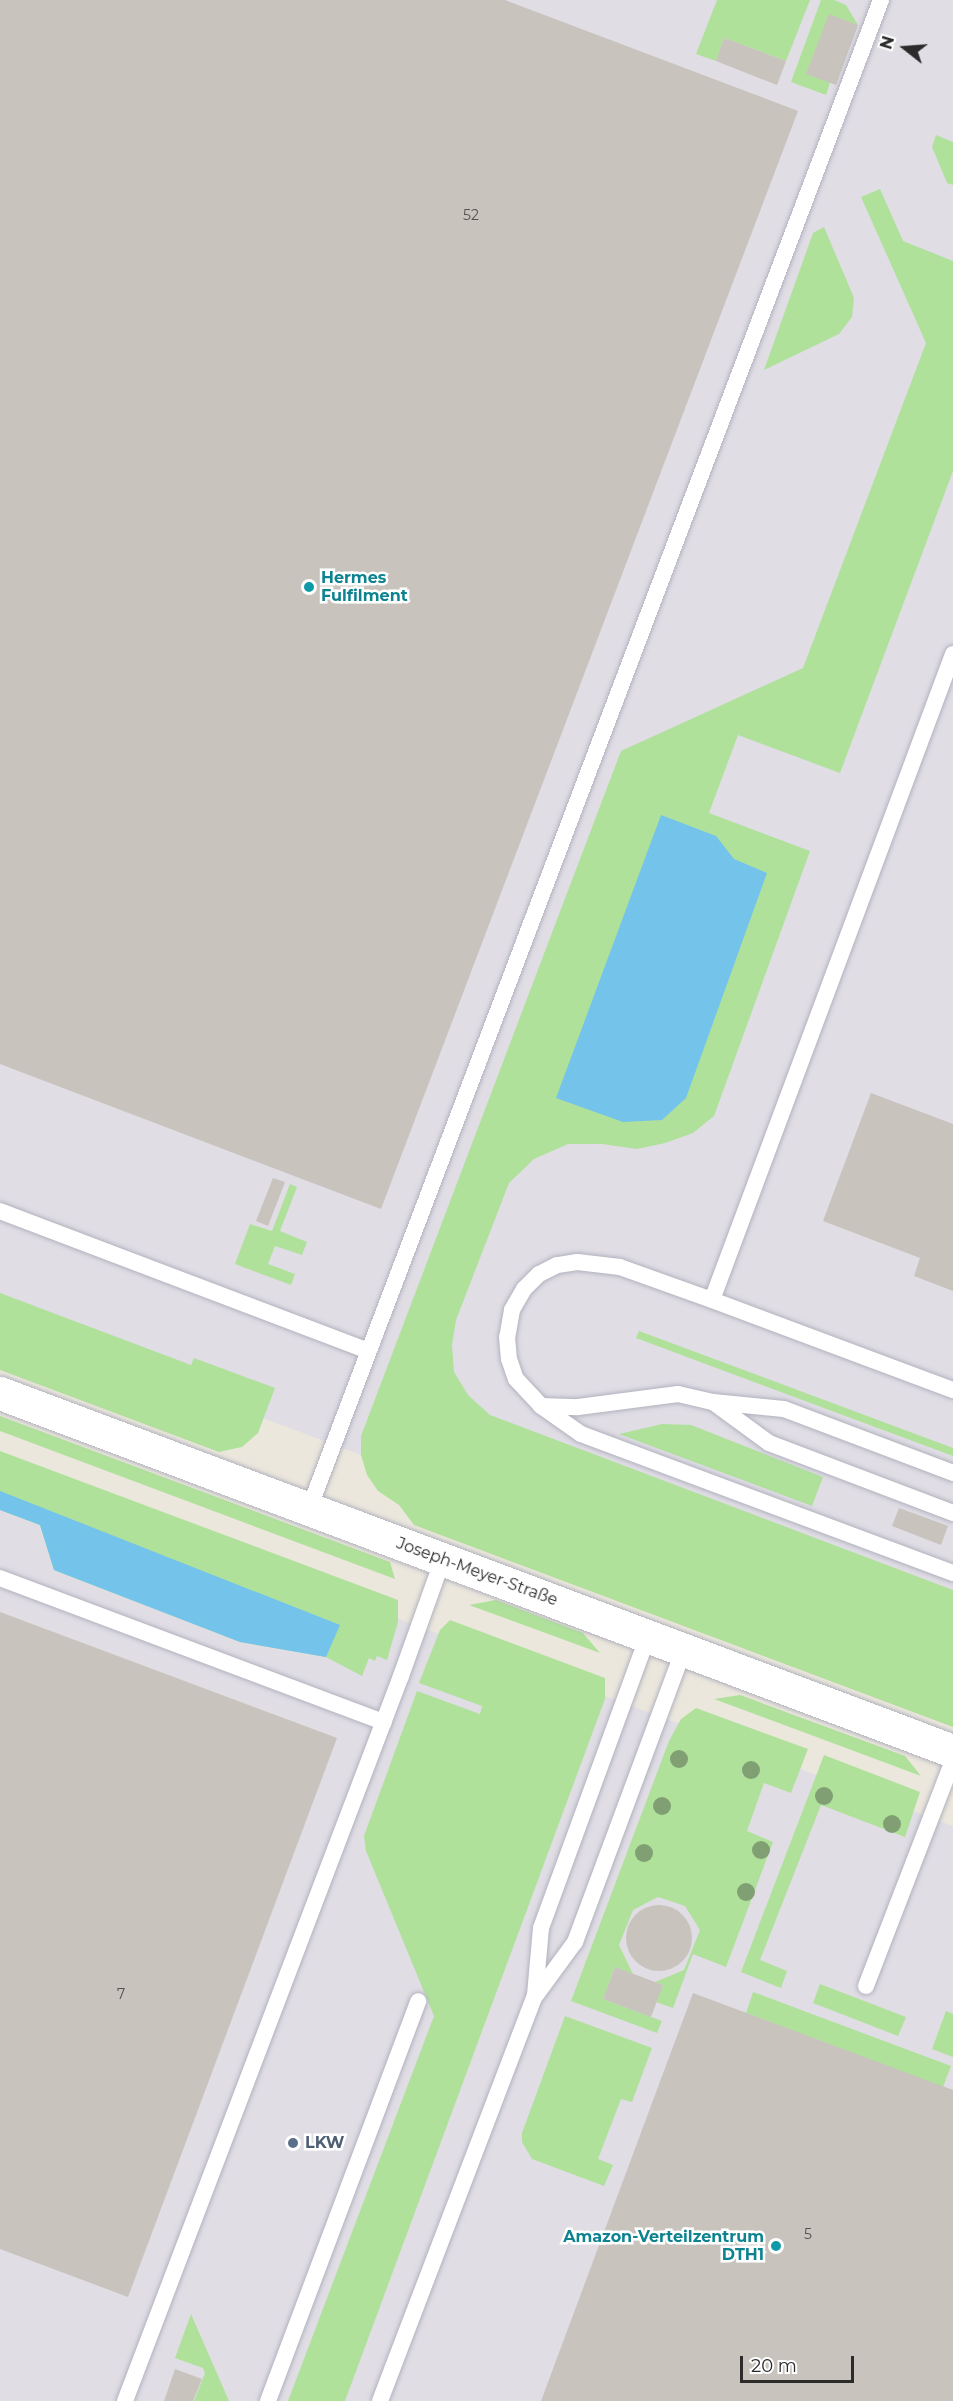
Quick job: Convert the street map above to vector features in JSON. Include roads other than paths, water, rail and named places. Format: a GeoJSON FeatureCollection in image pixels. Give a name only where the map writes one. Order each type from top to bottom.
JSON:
{"type":"FeatureCollection","features":[{"type":"Feature","properties":{"kind":"street","name":"Joseph-Meyer-Straße"},"geometry":{"type":"LineString","coordinates":[[0,1394],[953,1751]]}},
{"type":"Feature","properties":{"kind":"lane"},"geometry":{"type":"LineString","coordinates":[[309,1509],[881,0]]}},
{"type":"Feature","properties":{"kind":"lane"},"geometry":{"type":"LineString","coordinates":[[712,1300],[953,654]]}},
{"type":"Feature","properties":{"kind":"lane"},"geometry":{"type":"LineString","coordinates":[[0,1211],[368,1351]]}},
{"type":"Feature","properties":{"kind":"lane"},"geometry":{"type":"LineString","coordinates":[[953,1390],[712,1300],[621,1268],[597,1263],[557,1265],[539,1274],[524,1289],[512,1310],[507,1337],[509,1359],[516,1379],[541,1406],[581,1434],[953,1573]]}},
{"type":"Feature","properties":{"kind":"lane"},"geometry":{"type":"LineString","coordinates":[[541,1406],[578,1407],[678,1394],[713,1402],[784,1409],[953,1473]]}},
{"type":"Feature","properties":{"kind":"lane"},"geometry":{"type":"LineString","coordinates":[[713,1402],[768,1443],[953,1513]]}},
{"type":"Feature","properties":{"kind":"lane"},"geometry":{"type":"LineString","coordinates":[[125,2401],[384,1722],[443,1559]]}},
{"type":"Feature","properties":{"kind":"lane"},"geometry":{"type":"LineString","coordinates":[[0,1578],[384,1722]]}},
{"type":"Feature","properties":{"kind":"lane"},"geometry":{"type":"LineString","coordinates":[[380,2401],[535,1995],[541,1928],[648,1636]]}},
{"type":"Feature","properties":{"kind":"lane"},"geometry":{"type":"LineString","coordinates":[[535,1995],[576,1942],[684,1649]]}},
{"type":"Feature","properties":{"kind":"lane"},"geometry":{"type":"LineString","coordinates":[[866,1986],[953,1761]]}},
{"type":"Feature","properties":{"kind":"lane"},"geometry":{"type":"LineString","coordinates":[[268,2401],[418,2001]]}},
{"type":"Feature","properties":{"kind":"water"},"geometry":{"type":"Polygon","coordinates":[[[661,815],[716,836],[734,859],[767,873],[686,1098],[662,1120],[623,1122],[556,1098],[661,815]]]}},
{"type":"Feature","properties":{"kind":"water"},"geometry":{"type":"Polygon","coordinates":[[[0,1491],[340,1625],[326,1657],[240,1642],[54,1570],[40,1525],[0,1510],[0,1491]]]}},
{"type":"Feature","properties":{"kind":"place","name":"Hermes Fulfilment"},"geometry":{"type":"Point","coordinates":[309,587]}},
{"type":"Feature","properties":{"kind":"place","name":"LKW"},"geometry":{"type":"Point","coordinates":[293,2143]}},
{"type":"Feature","properties":{"kind":"place","name":"Amazon-Verteilzentrum DTH1"},"geometry":{"type":"Point","coordinates":[776,2246]}}]}
